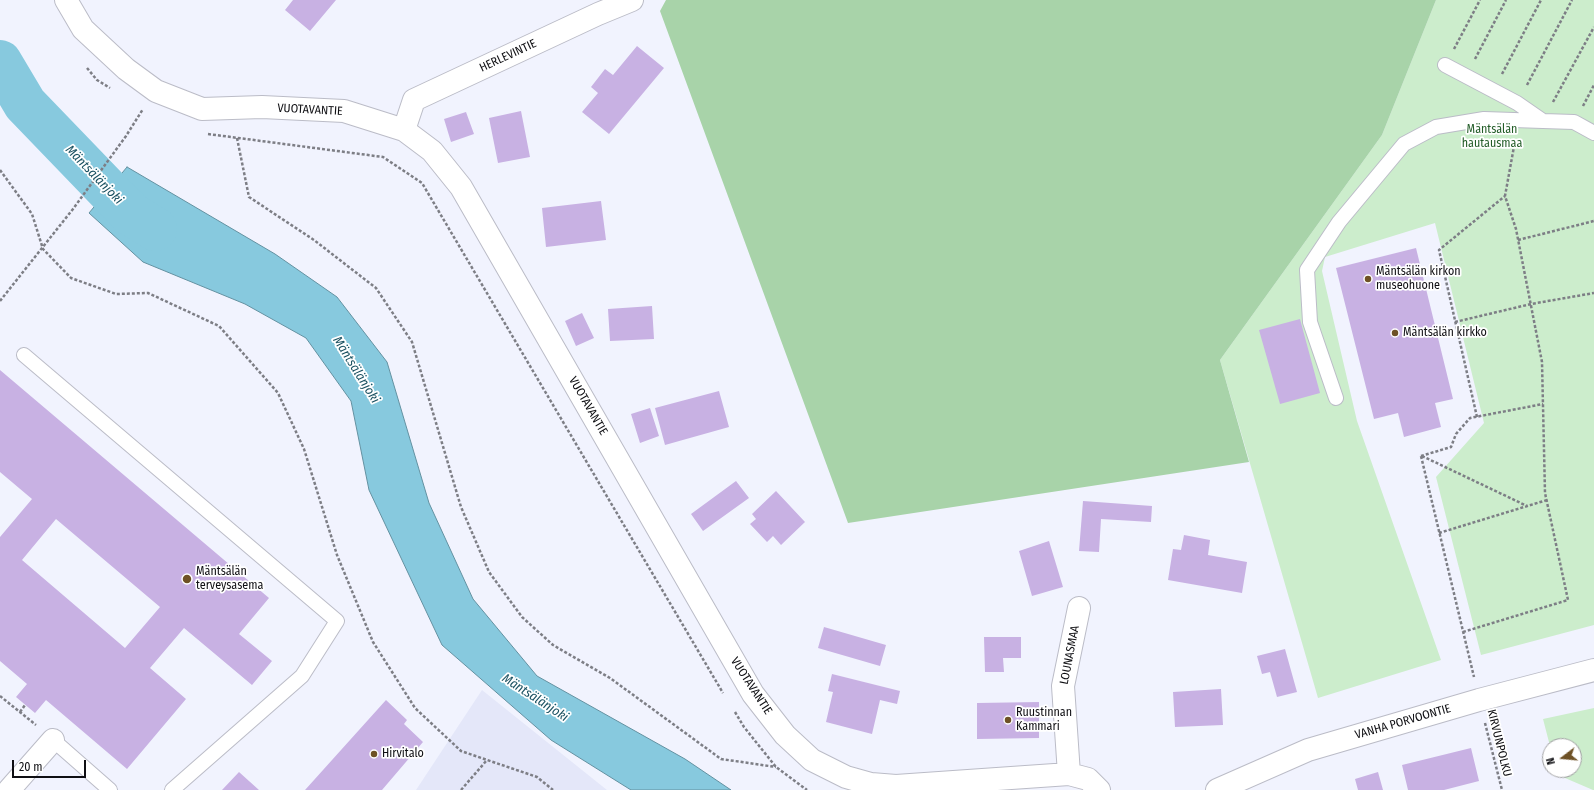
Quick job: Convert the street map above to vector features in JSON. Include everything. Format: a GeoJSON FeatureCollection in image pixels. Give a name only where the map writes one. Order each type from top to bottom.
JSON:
{"type":"FeatureCollection","features":[{"type":"Feature","properties":{"kind":"street","name":"VUOTAVANTIE"},"geometry":{"type":"LineString","coordinates":[[66,0],[83,29],[126,69],[156,91],[202,109],[262,107],[344,111],[404,130],[432,151],[461,188],[753,694],[785,735],[812,760],[846,777],[871,784],[896,786],[1069,774],[1088,779],[1099,790]]}},
{"type":"Feature","properties":{"kind":"street","name":"HERLEVINTIE"},"geometry":{"type":"LineString","coordinates":[[404,130],[414,100],[598,14],[632,0]]}},
{"type":"Feature","properties":{"kind":"street","name":"LOUNASMAA"},"geometry":{"type":"LineString","coordinates":[[1069,774],[1063,686],[1079,608]]}},
{"type":"Feature","properties":{"kind":"street","name":"VANHA PORVOONTIE"},"geometry":{"type":"LineString","coordinates":[[1217,790],[1308,750],[1479,700],[1594,670]]}},
{"type":"Feature","properties":{"kind":"street"},"geometry":{"type":"LineString","coordinates":[[9,790],[53,740]]}},
{"type":"Feature","properties":{"kind":"lane"},"geometry":{"type":"LineString","coordinates":[[1445,65],[1492,92],[1517,103],[1543,121]]}},
{"type":"Feature","properties":{"kind":"lane"},"geometry":{"type":"LineString","coordinates":[[1336,398],[1310,322],[1307,270],[1340,222],[1404,144],[1436,127],[1484,120],[1574,122],[1594,133]]}},
{"type":"Feature","properties":{"kind":"lane"},"geometry":{"type":"LineString","coordinates":[[24,355],[337,621],[302,676],[172,790]]}},
{"type":"Feature","properties":{"kind":"lane"},"geometry":{"type":"LineString","coordinates":[[53,740],[110,790]]}},
{"type":"Feature","properties":{"kind":"path"},"geometry":{"type":"LineString","coordinates":[[1445,65],[1480,0]]}},
{"type":"Feature","properties":{"kind":"path"},"geometry":{"type":"LineString","coordinates":[[1466,76],[1506,0]]}},
{"type":"Feature","properties":{"kind":"path"},"geometry":{"type":"LineString","coordinates":[[1492,92],[1541,0]]}},
{"type":"Feature","properties":{"kind":"path"},"geometry":{"type":"LineString","coordinates":[[1517,103],[1572,0]]}},
{"type":"Feature","properties":{"kind":"path"},"geometry":{"type":"LineString","coordinates":[[1463,632],[1568,600],[1545,493],[1542,362],[1516,228],[1504,196],[1514,141],[1524,129],[1543,121],[1594,27]]}},
{"type":"Feature","properties":{"kind":"path"},"geometry":{"type":"LineString","coordinates":[[0,301],[43,249],[73,209],[126,136],[144,108],[151,111]]}},
{"type":"Feature","properties":{"kind":"path"},"geometry":{"type":"LineString","coordinates":[[200,133],[383,158],[422,183],[723,694]]}},
{"type":"Feature","properties":{"kind":"path"},"geometry":{"type":"LineString","coordinates":[[237,138],[249,196],[314,240],[376,288],[412,342],[461,507],[489,572],[522,617],[553,645],[610,678],[721,759],[776,767]]}},
{"type":"Feature","properties":{"kind":"path"},"geometry":{"type":"LineString","coordinates":[[0,170],[32,214],[43,249],[71,278],[116,294],[148,293],[218,326],[278,393],[304,449],[337,555],[373,642],[415,708],[462,751],[537,777],[554,790]]}},
{"type":"Feature","properties":{"kind":"path"},"geometry":{"type":"LineString","coordinates":[[1477,417],[1439,250],[1504,196]]}},
{"type":"Feature","properties":{"kind":"path"},"geometry":{"type":"LineString","coordinates":[[1518,240],[1594,221]]}},
{"type":"Feature","properties":{"kind":"path"},"geometry":{"type":"LineString","coordinates":[[1456,322],[1531,304],[1594,293]]}},
{"type":"Feature","properties":{"kind":"path"},"geometry":{"type":"LineString","coordinates":[[1421,456],[1451,447],[1456,434],[1470,418],[1543,404]]}},
{"type":"Feature","properties":{"kind":"path"},"geometry":{"type":"LineString","coordinates":[[1421,456],[1527,506]]}},
{"type":"Feature","properties":{"kind":"path","name":"KIRVUNPOLKU"},"geometry":{"type":"LineString","coordinates":[[1421,456],[1502,790]]}},
{"type":"Feature","properties":{"kind":"path"},"geometry":{"type":"LineString","coordinates":[[1440,533],[1546,500]]}},
{"type":"Feature","properties":{"kind":"path"},"geometry":{"type":"LineString","coordinates":[[0,696],[53,740]]}},
{"type":"Feature","properties":{"kind":"path"},"geometry":{"type":"LineString","coordinates":[[20,712],[25,705]]}},
{"type":"Feature","properties":{"kind":"path"},"geometry":{"type":"LineString","coordinates":[[731,707],[744,727],[776,767],[807,790]]}},
{"type":"Feature","properties":{"kind":"path"},"geometry":{"type":"LineString","coordinates":[[461,790],[487,760]]}},
{"type":"Feature","properties":{"kind":"shaded area"},"geometry":{"type":"Polygon","coordinates":[[[482,690],[607,790],[416,790],[482,690]]]}},
{"type":"Feature","properties":{"kind":"green space"},"geometry":{"type":"Polygon","coordinates":[[[666,0],[1436,0],[1382,135],[1220,360],[1249,462],[848,523],[660,11],[666,0]]]}},
{"type":"Feature","properties":{"kind":"green space","name":"Mäntsälän hautausmaa"},"geometry":{"type":"Polygon","coordinates":[[[1436,0],[1594,0],[1594,625],[1481,655],[1436,477],[1484,423],[1435,223],[1325,257],[1322,271],[1357,421],[1441,660],[1318,698],[1220,360],[1382,135],[1436,0]]]}},
{"type":"Feature","properties":{"kind":"green space"},"geometry":{"type":"Polygon","coordinates":[[[1594,708],[1594,790],[1565,778],[1582,778],[1582,738],[1548,738],[1543,719],[1594,708]]]}},
{"type":"Feature","properties":{"kind":"water"},"geometry":{"type":"Polygon","coordinates":[[[127,167],[275,254],[337,297],[387,362],[429,503],[473,599],[537,676],[685,759],[731,790],[631,790],[551,740],[442,645],[369,490],[351,401],[306,338],[245,304],[143,262],[89,213],[127,167]]]}},
{"type":"Feature","properties":{"kind":"building"},"geometry":{"type":"Polygon","coordinates":[[[293,0],[336,0],[310,31],[285,10],[293,0]]]}},
{"type":"Feature","properties":{"kind":"building"},"geometry":{"type":"Polygon","coordinates":[[[637,46],[664,68],[609,134],[582,112],[598,93],[591,87],[605,69],[613,75],[637,46]]]}},
{"type":"Feature","properties":{"kind":"building"},"geometry":{"type":"Polygon","coordinates":[[[521,111],[530,157],[498,163],[489,118],[521,111]]]}},
{"type":"Feature","properties":{"kind":"building"},"geometry":{"type":"Polygon","coordinates":[[[466,112],[474,134],[451,142],[444,119],[466,112]]]}},
{"type":"Feature","properties":{"kind":"building"},"geometry":{"type":"Polygon","coordinates":[[[601,201],[606,240],[546,247],[542,208],[601,201]]]}},
{"type":"Feature","properties":{"kind":"building","name":"Mäntsälän kirkko"},"geometry":{"type":"Polygon","coordinates":[[[1416,248],[1453,399],[1435,403],[1441,427],[1404,437],[1398,413],[1374,419],[1336,268],[1416,248]]]}},
{"type":"Feature","properties":{"kind":"building"},"geometry":{"type":"Polygon","coordinates":[[[652,306],[654,339],[610,341],[608,309],[652,306]]]}},
{"type":"Feature","properties":{"kind":"building"},"geometry":{"type":"Polygon","coordinates":[[[582,313],[594,338],[576,346],[565,321],[582,313]]]}},
{"type":"Feature","properties":{"kind":"building"},"geometry":{"type":"Polygon","coordinates":[[[1300,319],[1320,393],[1280,404],[1259,330],[1300,319]]]}},
{"type":"Feature","properties":{"kind":"building","name":"Mäntsälän terveysasema"},"geometry":{"type":"Polygon","coordinates":[[[0,370],[269,598],[239,634],[272,661],[252,685],[184,628],[150,668],[186,699],[127,769],[46,700],[35,713],[16,697],[27,684],[0,661],[0,537],[32,499],[0,472],[0,370]],[[56,519],[22,560],[125,648],[160,607],[56,519]]]}},
{"type":"Feature","properties":{"kind":"building"},"geometry":{"type":"Polygon","coordinates":[[[719,391],[729,427],[665,445],[655,408],[719,391]]]}},
{"type":"Feature","properties":{"kind":"building"},"geometry":{"type":"Polygon","coordinates":[[[650,408],[659,436],[640,443],[631,414],[650,408]]]}},
{"type":"Feature","properties":{"kind":"building"},"geometry":{"type":"Polygon","coordinates":[[[736,481],[749,498],[703,531],[691,514],[736,481]]]}},
{"type":"Feature","properties":{"kind":"building"},"geometry":{"type":"Polygon","coordinates":[[[776,491],[805,522],[781,545],[773,536],[767,542],[750,524],[756,519],[752,514],[776,491]]]}},
{"type":"Feature","properties":{"kind":"building"},"geometry":{"type":"Polygon","coordinates":[[[1083,501],[1152,506],[1151,522],[1101,519],[1099,552],[1079,551],[1083,501]]]}},
{"type":"Feature","properties":{"kind":"building"},"geometry":{"type":"Polygon","coordinates":[[[1184,535],[1210,540],[1208,555],[1247,562],[1242,593],[1168,580],[1173,549],[1181,550],[1184,535]]]}},
{"type":"Feature","properties":{"kind":"building"},"geometry":{"type":"Polygon","coordinates":[[[1049,541],[1063,587],[1032,596],[1019,551],[1049,541]]]}},
{"type":"Feature","properties":{"kind":"building"},"geometry":{"type":"Polygon","coordinates":[[[824,627],[886,645],[880,666],[818,648],[824,627]]]}},
{"type":"Feature","properties":{"kind":"building"},"geometry":{"type":"Polygon","coordinates":[[[984,637],[1021,637],[1021,658],[1003,658],[1004,672],[985,672],[984,637]]]}},
{"type":"Feature","properties":{"kind":"building"},"geometry":{"type":"Polygon","coordinates":[[[1285,649],[1297,692],[1277,697],[1270,672],[1262,674],[1257,656],[1285,649]]]}},
{"type":"Feature","properties":{"kind":"building"},"geometry":{"type":"Polygon","coordinates":[[[832,674],[900,691],[897,704],[880,700],[872,734],[826,722],[833,692],[828,691],[832,674]]]}},
{"type":"Feature","properties":{"kind":"building"},"geometry":{"type":"Polygon","coordinates":[[[1221,689],[1223,725],[1175,727],[1173,692],[1221,689]]]}},
{"type":"Feature","properties":{"kind":"building","name":"Hirvitalo"},"geometry":{"type":"Polygon","coordinates":[[[386,700],[407,720],[404,724],[423,742],[382,790],[305,790],[386,700]]]}},
{"type":"Feature","properties":{"kind":"building","name":"Ruustinnan Kammari"},"geometry":{"type":"Polygon","coordinates":[[[1039,702],[1039,738],[977,739],[977,703],[1039,702]]]}},
{"type":"Feature","properties":{"kind":"building"},"geometry":{"type":"Polygon","coordinates":[[[1471,748],[1479,781],[1444,790],[1408,790],[1402,765],[1471,748]]]}},
{"type":"Feature","properties":{"kind":"building"},"geometry":{"type":"Polygon","coordinates":[[[239,772],[259,790],[222,790],[239,772]]]}},
{"type":"Feature","properties":{"kind":"building"},"geometry":{"type":"Polygon","coordinates":[[[1378,772],[1383,790],[1358,790],[1355,779],[1378,772]]]}},
{"type":"Feature","properties":{"kind":"waterway","name":"Mäntsälänjoki"},"geometry":{"type":"LineString","coordinates":[[0,62],[25,104],[131,214],[155,229]]}},
{"type":"Feature","properties":{"kind":"place","name":"Mäntsälän kirkon museohuone"},"geometry":{"type":"Point","coordinates":[1368,279]}},
{"type":"Feature","properties":{"kind":"place","name":"Mäntsälän kirkko"},"geometry":{"type":"Point","coordinates":[1395,333]}},
{"type":"Feature","properties":{"kind":"place","name":"Mäntsälän terveysasema"},"geometry":{"type":"Point","coordinates":[187,579]}},
{"type":"Feature","properties":{"kind":"place","name":"Ruustinnan Kammari"},"geometry":{"type":"Point","coordinates":[1008,720]}},
{"type":"Feature","properties":{"kind":"place","name":"Hirvitalo"},"geometry":{"type":"Point","coordinates":[374,754]}}]}
